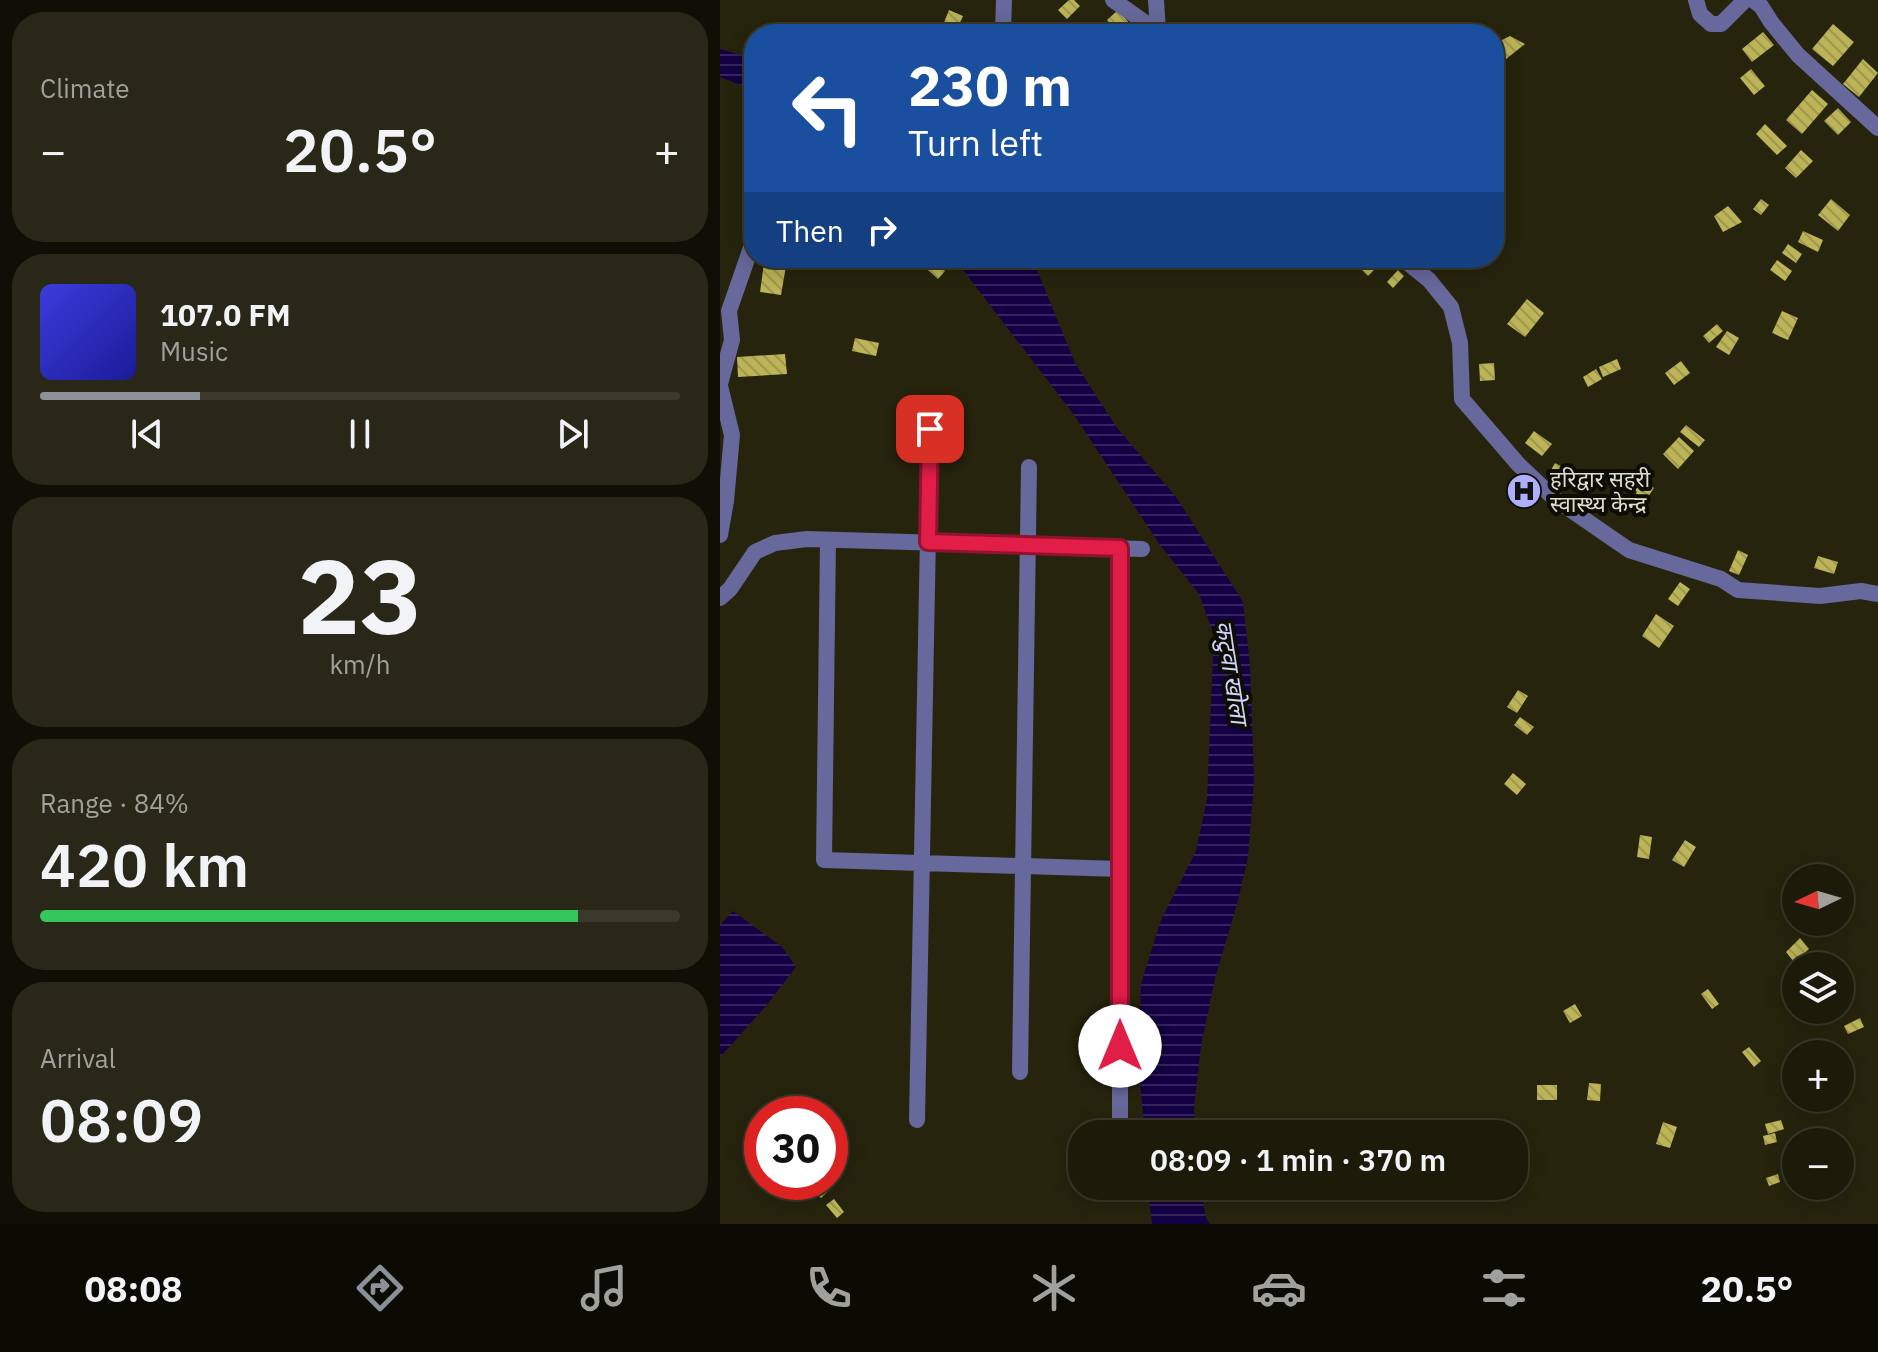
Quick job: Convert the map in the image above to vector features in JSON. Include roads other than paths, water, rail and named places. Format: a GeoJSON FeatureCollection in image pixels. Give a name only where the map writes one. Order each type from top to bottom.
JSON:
{"type":"FeatureCollection","features":[{"type":"Feature","properties":{"kind":"street"},"geometry":{"type":"LineString","coordinates":[[1003,24],[1004,0]]}},
{"type":"Feature","properties":{"kind":"street"},"geometry":{"type":"LineString","coordinates":[[1113,0],[1146,24]]}},
{"type":"Feature","properties":{"kind":"street"},"geometry":{"type":"LineString","coordinates":[[1156,0],[1158,24]]}},
{"type":"Feature","properties":{"kind":"street"},"geometry":{"type":"LineString","coordinates":[[1696,0],[1700,14],[1711,24],[1721,24],[1745,0]]}},
{"type":"Feature","properties":{"kind":"street"},"geometry":{"type":"LineString","coordinates":[[1753,0],[1798,55],[1878,128]]}},
{"type":"Feature","properties":{"kind":"street"},"geometry":{"type":"LineString","coordinates":[[720,535],[732,435],[720,385],[732,340],[729,311],[744,268]]}},
{"type":"Feature","properties":{"kind":"street"},"geometry":{"type":"LineString","coordinates":[[1414,268],[1429,280],[1451,307],[1460,343],[1462,399],[1518,464],[1555,499],[1629,550],[1721,579],[1738,590],[1820,596],[1861,591],[1878,594]]}},
{"type":"Feature","properties":{"kind":"street"},"geometry":{"type":"LineString","coordinates":[[917,1120],[930,429]]}},
{"type":"Feature","properties":{"kind":"street"},"geometry":{"type":"LineString","coordinates":[[1020,1072],[1029,467]]}},
{"type":"Feature","properties":{"kind":"street"},"geometry":{"type":"LineString","coordinates":[[720,598],[730,589],[755,552],[775,543],[807,539],[1142,549]]}},
{"type":"Feature","properties":{"kind":"street"},"geometry":{"type":"LineString","coordinates":[[828,540],[824,860],[1120,869]]}},
{"type":"Feature","properties":{"kind":"street"},"geometry":{"type":"LineString","coordinates":[[1120,548],[1120,1120]]}},
{"type":"Feature","properties":{"kind":"water"},"geometry":{"type":"Polygon","coordinates":[[[720,49],[744,56],[744,86],[720,77],[720,49]]]}},
{"type":"Feature","properties":{"kind":"water","name":"कटुवा खोला"},"geometry":{"type":"Polygon","coordinates":[[[962,268],[1036,268],[1075,363],[1117,428],[1176,497],[1243,602],[1250,666],[1254,780],[1248,857],[1215,978],[1201,1046],[1194,1120],[1144,1120],[1138,1061],[1141,984],[1161,920],[1196,851],[1207,799],[1214,635],[1199,594],[1160,545],[1074,415],[962,268]]]}},
{"type":"Feature","properties":{"kind":"water"},"geometry":{"type":"Polygon","coordinates":[[[733,911],[782,947],[796,967],[722,1055],[720,925],[733,911]]]}},
{"type":"Feature","properties":{"kind":"water"},"geometry":{"type":"Polygon","coordinates":[[[1149,1200],[1203,1200],[1210,1224],[1152,1224],[1149,1200]]]}},
{"type":"Feature","properties":{"kind":"place","name":"हरिद्वार सहरी स्वास्थ्य केन्द्र"},"geometry":{"type":"Point","coordinates":[1524,491]}}]}
